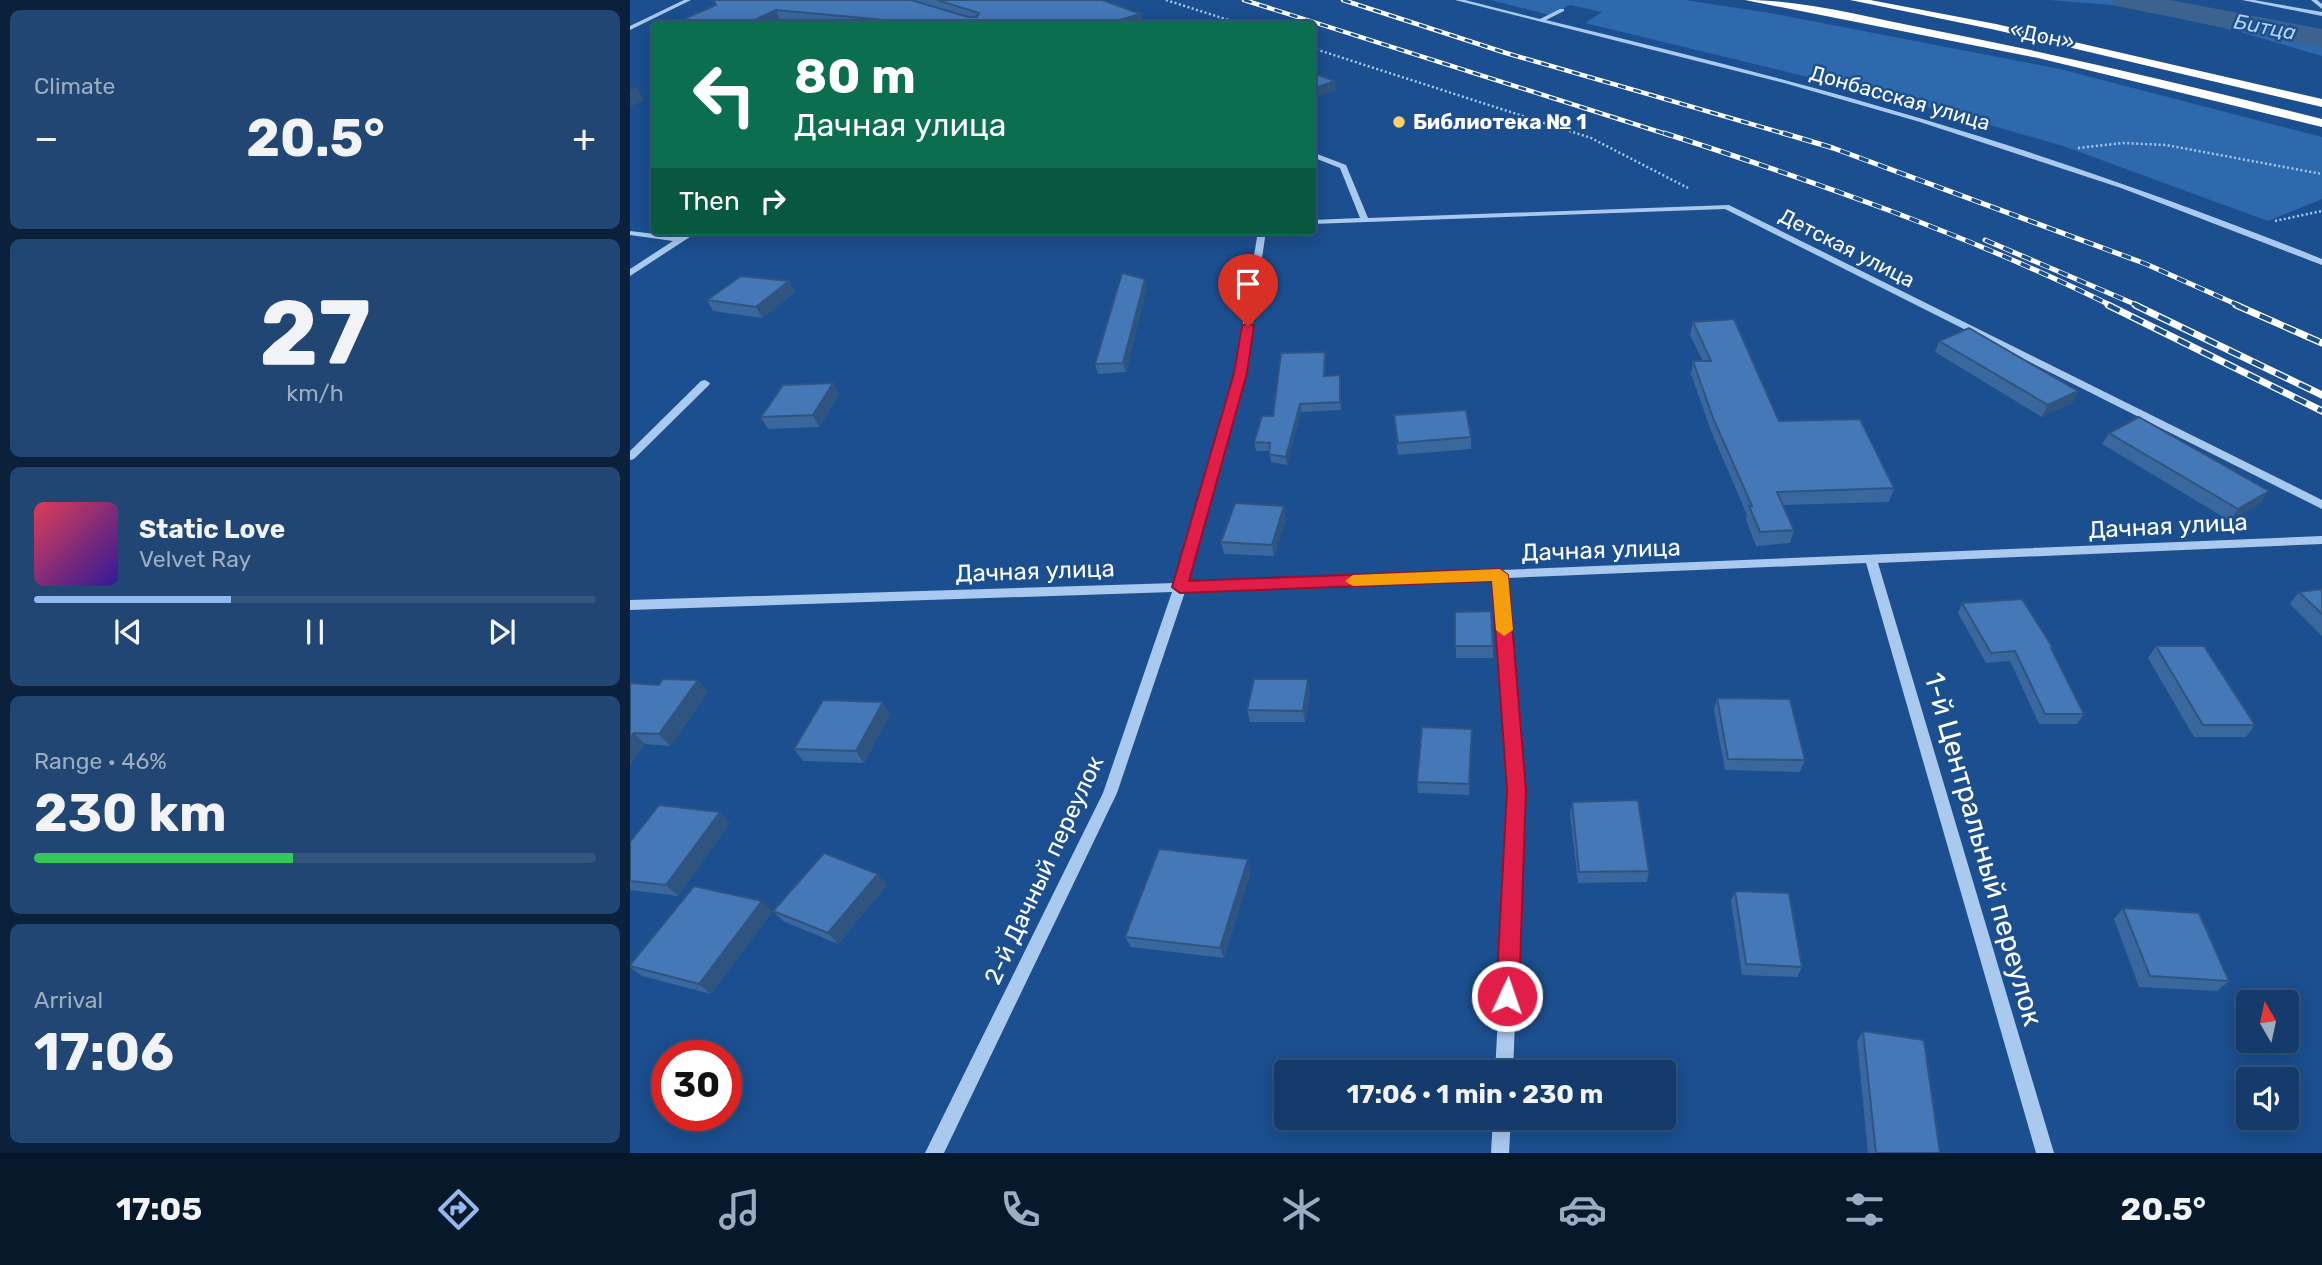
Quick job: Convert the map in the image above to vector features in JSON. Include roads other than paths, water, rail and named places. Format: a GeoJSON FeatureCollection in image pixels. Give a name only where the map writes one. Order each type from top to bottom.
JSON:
{"type":"FeatureCollection","features":[{"type":"Feature","properties":{"kind":"highway","name":"«Дон»"},"geometry":{"type":"LineString","coordinates":[[1750,0],[2040,55],[2322,122]]}},
{"type":"Feature","properties":{"kind":"highway","name":"«Дон»"},"geometry":{"type":"LineString","coordinates":[[1856,0],[2061,41],[2322,103]]}},
{"type":"Feature","properties":{"kind":"street"},"geometry":{"type":"LineString","coordinates":[[630,28],[688,0]]}},
{"type":"Feature","properties":{"kind":"street","name":"Донбасская улица"},"geometry":{"type":"LineString","coordinates":[[1458,0],[1786,82],[1937,125],[2145,195],[2322,262]]}},
{"type":"Feature","properties":{"kind":"street"},"geometry":{"type":"LineString","coordinates":[[2245,0],[2322,14]]}},
{"type":"Feature","properties":{"kind":"street"},"geometry":{"type":"LineString","coordinates":[[2283,7],[2301,0]]}},
{"type":"Feature","properties":{"kind":"street"},"geometry":{"type":"LineString","coordinates":[[2314,0],[2322,7]]}},
{"type":"Feature","properties":{"kind":"street"},"geometry":{"type":"LineString","coordinates":[[1540,21],[1562,10]]}},
{"type":"Feature","properties":{"kind":"street"},"geometry":{"type":"LineString","coordinates":[[1316,157],[1343,167],[1365,220]]}},
{"type":"Feature","properties":{"kind":"street","name":"Детская улица"},"geometry":{"type":"LineString","coordinates":[[1316,222],[1726,207],[2322,505]]}},
{"type":"Feature","properties":{"kind":"street"},"geometry":{"type":"LineString","coordinates":[[630,233],[681,240]]}},
{"type":"Feature","properties":{"kind":"street"},"geometry":{"type":"LineString","coordinates":[[630,273],[689,235]]}},
{"type":"Feature","properties":{"kind":"street","name":"2-й Дачный переулок"},"geometry":{"type":"LineString","coordinates":[[934,1153],[1110,793],[1180,587],[1240,373],[1261,235]]}},
{"type":"Feature","properties":{"kind":"street"},"geometry":{"type":"LineString","coordinates":[[630,457],[705,383]]}},
{"type":"Feature","properties":{"kind":"street","name":"Дачная улица"},"geometry":{"type":"LineString","coordinates":[[630,605],[1500,575],[2322,540]]}},
{"type":"Feature","properties":{"kind":"street","name":"1-й Центральный переулок"},"geometry":{"type":"LineString","coordinates":[[1871,560],[2045,1153]]}},
{"type":"Feature","properties":{"kind":"street"},"geometry":{"type":"LineString","coordinates":[[1500,575],[1517,790],[1505,1060]]}},
{"type":"Feature","properties":{"kind":"street"},"geometry":{"type":"LineString","coordinates":[[1500,1153],[1501,1130]]}},
{"type":"Feature","properties":{"kind":"waterway","name":"Битца"},"geometry":{"type":"LineString","coordinates":[[2126,0],[2322,38]]}},
{"type":"Feature","properties":{"kind":"railway"},"geometry":{"type":"LineString","coordinates":[[1244,0],[1310,21]]}},
{"type":"Feature","properties":{"kind":"railway"},"geometry":{"type":"LineString","coordinates":[[1343,0],[1506,53],[1789,135]]}},
{"type":"Feature","properties":{"kind":"railway"},"geometry":{"type":"LineString","coordinates":[[1316,23],[1669,135]]}},
{"type":"Feature","properties":{"kind":"railway"},"geometry":{"type":"LineString","coordinates":[[1664,133],[1891,211],[2003,256],[2112,306]]}},
{"type":"Feature","properties":{"kind":"railway"},"geometry":{"type":"LineString","coordinates":[[1783,133],[1833,148],[2146,264],[2240,306]]}},
{"type":"Feature","properties":{"kind":"railway"},"geometry":{"type":"LineString","coordinates":[[1985,240],[2139,306]]}},
{"type":"Feature","properties":{"kind":"railway"},"geometry":{"type":"LineString","coordinates":[[2108,305],[2322,411]]}},
{"type":"Feature","properties":{"kind":"railway"},"geometry":{"type":"LineString","coordinates":[[2135,305],[2322,395]]}},
{"type":"Feature","properties":{"kind":"railway"},"geometry":{"type":"LineString","coordinates":[[2236,305],[2322,343]]}},
{"type":"Feature","properties":{"kind":"place","name":"Библиотека № 1"},"geometry":{"type":"Point","coordinates":[1399,122]}}]}
